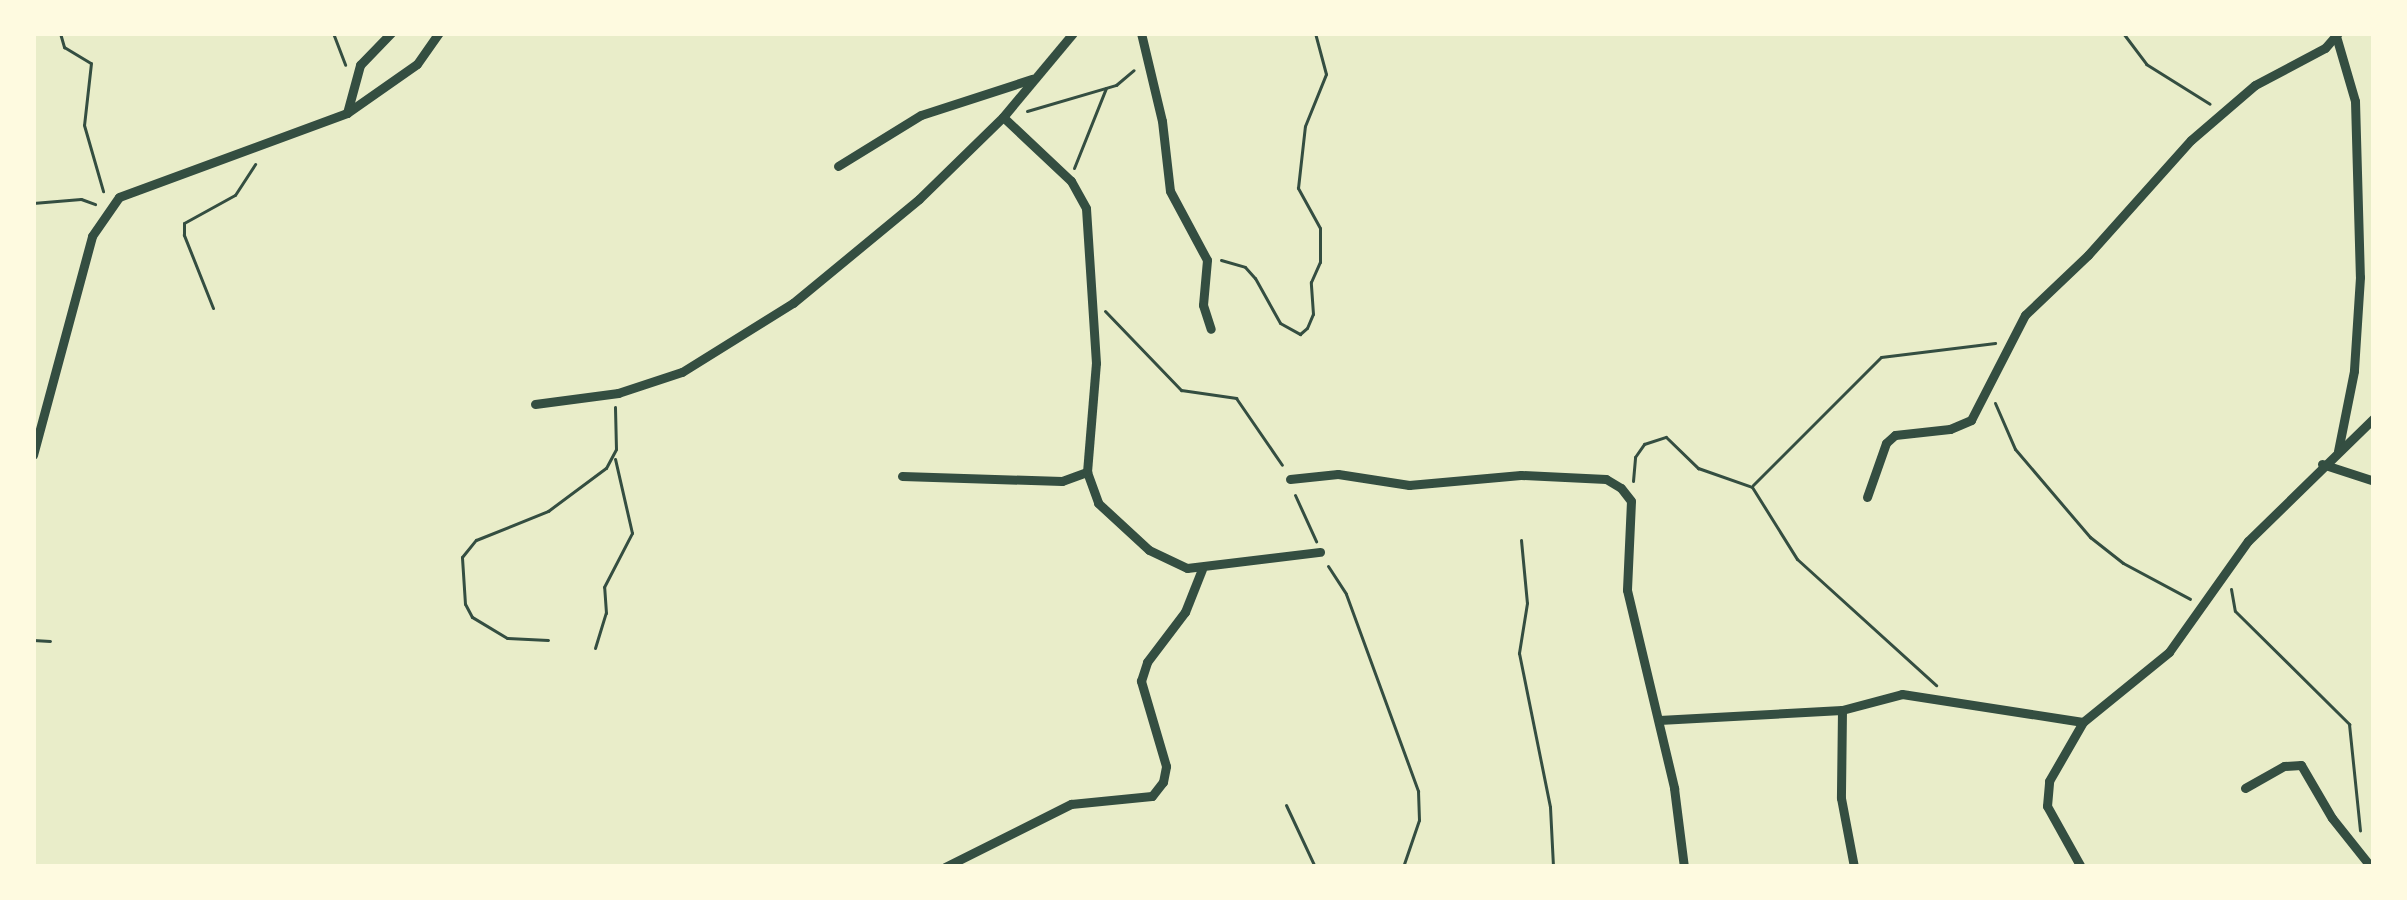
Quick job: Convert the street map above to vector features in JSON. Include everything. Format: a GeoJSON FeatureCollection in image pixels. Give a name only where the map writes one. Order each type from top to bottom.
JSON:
{"type":"FeatureCollection","features":[{"type":"Feature","properties":{"kind":"street"},"geometry":{"type":"LineString","coordinates":[[347,113],[352,85],[369,52],[391,33]]}},
{"type":"Feature","properties":{"kind":"street"},"geometry":{"type":"LineString","coordinates":[[33,455],[92,236],[109,208],[134,189],[347,113],[404,76],[439,33]]}},
{"type":"Feature","properties":{"kind":"street"},"geometry":{"type":"LineString","coordinates":[[535,404],[618,393],[682,372],[793,304],[884,230],[1003,117],[1073,33]]}},
{"type":"Feature","properties":{"kind":"street"},"geometry":{"type":"LineString","coordinates":[[1141,33],[1162,121],[1170,191],[1207,260],[1203,305],[1210,329]]}},
{"type":"Feature","properties":{"kind":"street"},"geometry":{"type":"LineString","coordinates":[[1867,497],[1888,440],[1910,430],[1967,424],[2006,342],[2035,302],[2088,255],[2221,112],[2337,34],[2355,101],[2360,277],[2354,371],[2338,451]]}},
{"type":"Feature","properties":{"kind":"street"},"geometry":{"type":"LineString","coordinates":[[838,166],[921,115],[1037,77]]}},
{"type":"Feature","properties":{"kind":"street"},"geometry":{"type":"LineString","coordinates":[[1003,117],[1071,181],[1086,208],[1093,265],[1096,386],[1087,472],[1098,503],[1149,550],[1187,568],[1320,552]]}},
{"type":"Feature","properties":{"kind":"street"},"geometry":{"type":"LineString","coordinates":[[2081,867],[2047,806],[2049,781],[2083,722],[2158,662],[2205,608],[2229,569],[2322,464],[2374,418]]}},
{"type":"Feature","properties":{"kind":"street"},"geometry":{"type":"LineString","coordinates":[[2322,464],[2374,481]]}},
{"type":"Feature","properties":{"kind":"street"},"geometry":{"type":"LineString","coordinates":[[902,476],[1062,481],[1087,472]]}},
{"type":"Feature","properties":{"kind":"street"},"geometry":{"type":"LineString","coordinates":[[1290,479],[1338,474],[1409,485],[1521,475],[1606,479],[1631,501],[1627,590],[1659,720],[1684,867]]}},
{"type":"Feature","properties":{"kind":"street"},"geometry":{"type":"LineString","coordinates":[[945,867],[1071,804],[1152,796],[1166,766],[1141,681],[1147,662],[1185,612],[1202,569]]}},
{"type":"Feature","properties":{"kind":"street"},"geometry":{"type":"LineString","coordinates":[[1659,720],[1842,710],[1882,696],[1950,699],[2083,722]]}},
{"type":"Feature","properties":{"kind":"street"},"geometry":{"type":"LineString","coordinates":[[1842,710],[1840,798],[1854,867]]}},
{"type":"Feature","properties":{"kind":"street"},"geometry":{"type":"LineString","coordinates":[[2246,788],[2284,766],[2301,765],[2332,818],[2371,867]]}},
{"type":"Feature","properties":{"kind":"path"},"geometry":{"type":"LineString","coordinates":[[60,33],[64,47],[91,63],[84,125],[109,208]]}},
{"type":"Feature","properties":{"kind":"path"},"geometry":{"type":"LineString","coordinates":[[333,33],[352,85]]}},
{"type":"Feature","properties":{"kind":"path"},"geometry":{"type":"LineString","coordinates":[[1207,260],[1245,267],[1280,323],[1300,334],[1307,328],[1313,314],[1311,282],[1320,262],[1320,228],[1298,188],[1305,126],[1327,74],[1315,33]]}},
{"type":"Feature","properties":{"kind":"path"},"geometry":{"type":"LineString","coordinates":[[2123,33],[2146,64],[2221,112]]}},
{"type":"Feature","properties":{"kind":"path"},"geometry":{"type":"LineString","coordinates":[[1003,117],[1106,88],[1144,60]]}},
{"type":"Feature","properties":{"kind":"path"},"geometry":{"type":"LineString","coordinates":[[1071,181],[1106,88]]}},
{"type":"Feature","properties":{"kind":"path"},"geometry":{"type":"LineString","coordinates":[[213,308],[184,236],[184,223],[235,195],[250,177],[261,146]]}},
{"type":"Feature","properties":{"kind":"path"},"geometry":{"type":"LineString","coordinates":[[33,203],[81,200],[109,208]]}},
{"type":"Feature","properties":{"kind":"path"},"geometry":{"type":"LineString","coordinates":[[1752,487],[1881,357],[2006,342]]}},
{"type":"Feature","properties":{"kind":"path"},"geometry":{"type":"LineString","coordinates":[[1990,384],[2014,449],[2052,487],[2090,537],[2123,563],[2205,608]]}},
{"type":"Feature","properties":{"kind":"path"},"geometry":{"type":"LineString","coordinates":[[595,648],[606,613],[604,587],[632,533],[615,457],[618,393]]}},
{"type":"Feature","properties":{"kind":"path"},"geometry":{"type":"LineString","coordinates":[[1631,501],[1635,457],[1655,438],[1666,437],[1709,475],[1752,487],[1797,559],[1950,699]]}},
{"type":"Feature","properties":{"kind":"path"},"geometry":{"type":"LineString","coordinates":[[548,640],[507,638],[472,617],[465,604],[461,557],[476,540],[548,511],[615,457]]}},
{"type":"Feature","properties":{"kind":"path"},"geometry":{"type":"LineString","coordinates":[[1521,541],[1527,603],[1519,653],[1550,807],[1553,867]]}},
{"type":"Feature","properties":{"kind":"path"},"geometry":{"type":"LineString","coordinates":[[2229,569],[2233,608],[2349,724],[2361,855]]}},
{"type":"Feature","properties":{"kind":"path"},"geometry":{"type":"LineString","coordinates":[[33,640],[50,640]]}},
{"type":"Feature","properties":{"kind":"path"},"geometry":{"type":"LineString","coordinates":[[1286,805],[1316,867]]}}]}
